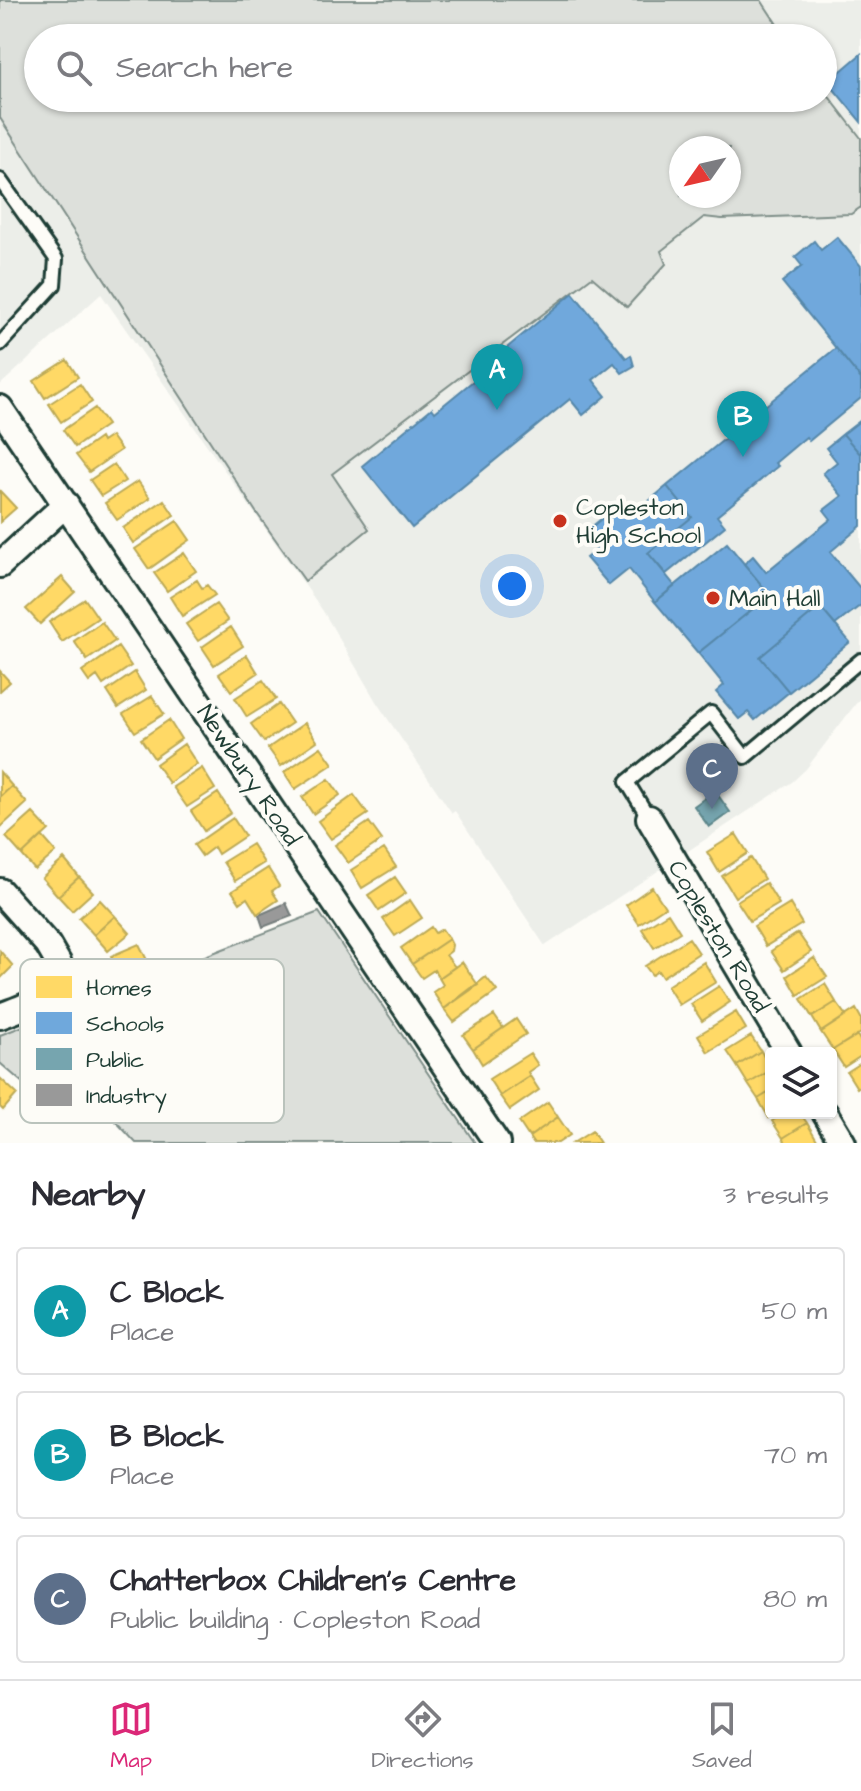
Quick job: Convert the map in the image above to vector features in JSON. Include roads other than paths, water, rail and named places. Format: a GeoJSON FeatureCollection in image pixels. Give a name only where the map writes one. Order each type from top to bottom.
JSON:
{"type":"FeatureCollection","features":[{"type":"Feature","properties":{"kind":"street","name":"Newbury Road"},"geometry":{"type":"LineString","coordinates":[[0,408],[497,1143]]}},
{"type":"Feature","properties":{"kind":"street"},"geometry":{"type":"LineString","coordinates":[[0,565],[66,504]]}},
{"type":"Feature","properties":{"kind":"street","name":"Copleston Road"},"geometry":{"type":"LineString","coordinates":[[649,818],[785,1047]]}},
{"type":"Feature","properties":{"kind":"street"},"geometry":{"type":"LineString","coordinates":[[0,891],[48,945],[56,959]]}},
{"type":"Feature","properties":{"kind":"street"},"geometry":{"type":"LineString","coordinates":[[0,1016],[20,1008]]}},
{"type":"Feature","properties":{"kind":"street"},"geometry":{"type":"LineString","coordinates":[[829,1119],[843,1143]]}},
{"type":"Feature","properties":{"kind":"lane"},"geometry":{"type":"LineString","coordinates":[[0,180],[56,259],[54,285],[0,344]]}},
{"type":"Feature","properties":{"kind":"lane"},"geometry":{"type":"LineString","coordinates":[[649,818],[627,782],[711,713],[745,757],[861,660]]}},
{"type":"Feature","properties":{"kind":"place","name":"C Block"},"geometry":{"type":"Point","coordinates":[497,410]}},
{"type":"Feature","properties":{"kind":"place","name":"B Block"},"geometry":{"type":"Point","coordinates":[743,457]}},
{"type":"Feature","properties":{"kind":"place","name":"Copleston High School"},"geometry":{"type":"Point","coordinates":[560,521]}},
{"type":"Feature","properties":{"kind":"place","name":"Main Hall"},"geometry":{"type":"Point","coordinates":[713,598]}},
{"type":"Feature","properties":{"kind":"place","name":"Chatterbox Children's Centre"},"geometry":{"type":"Point","coordinates":[712,809]}}]}
